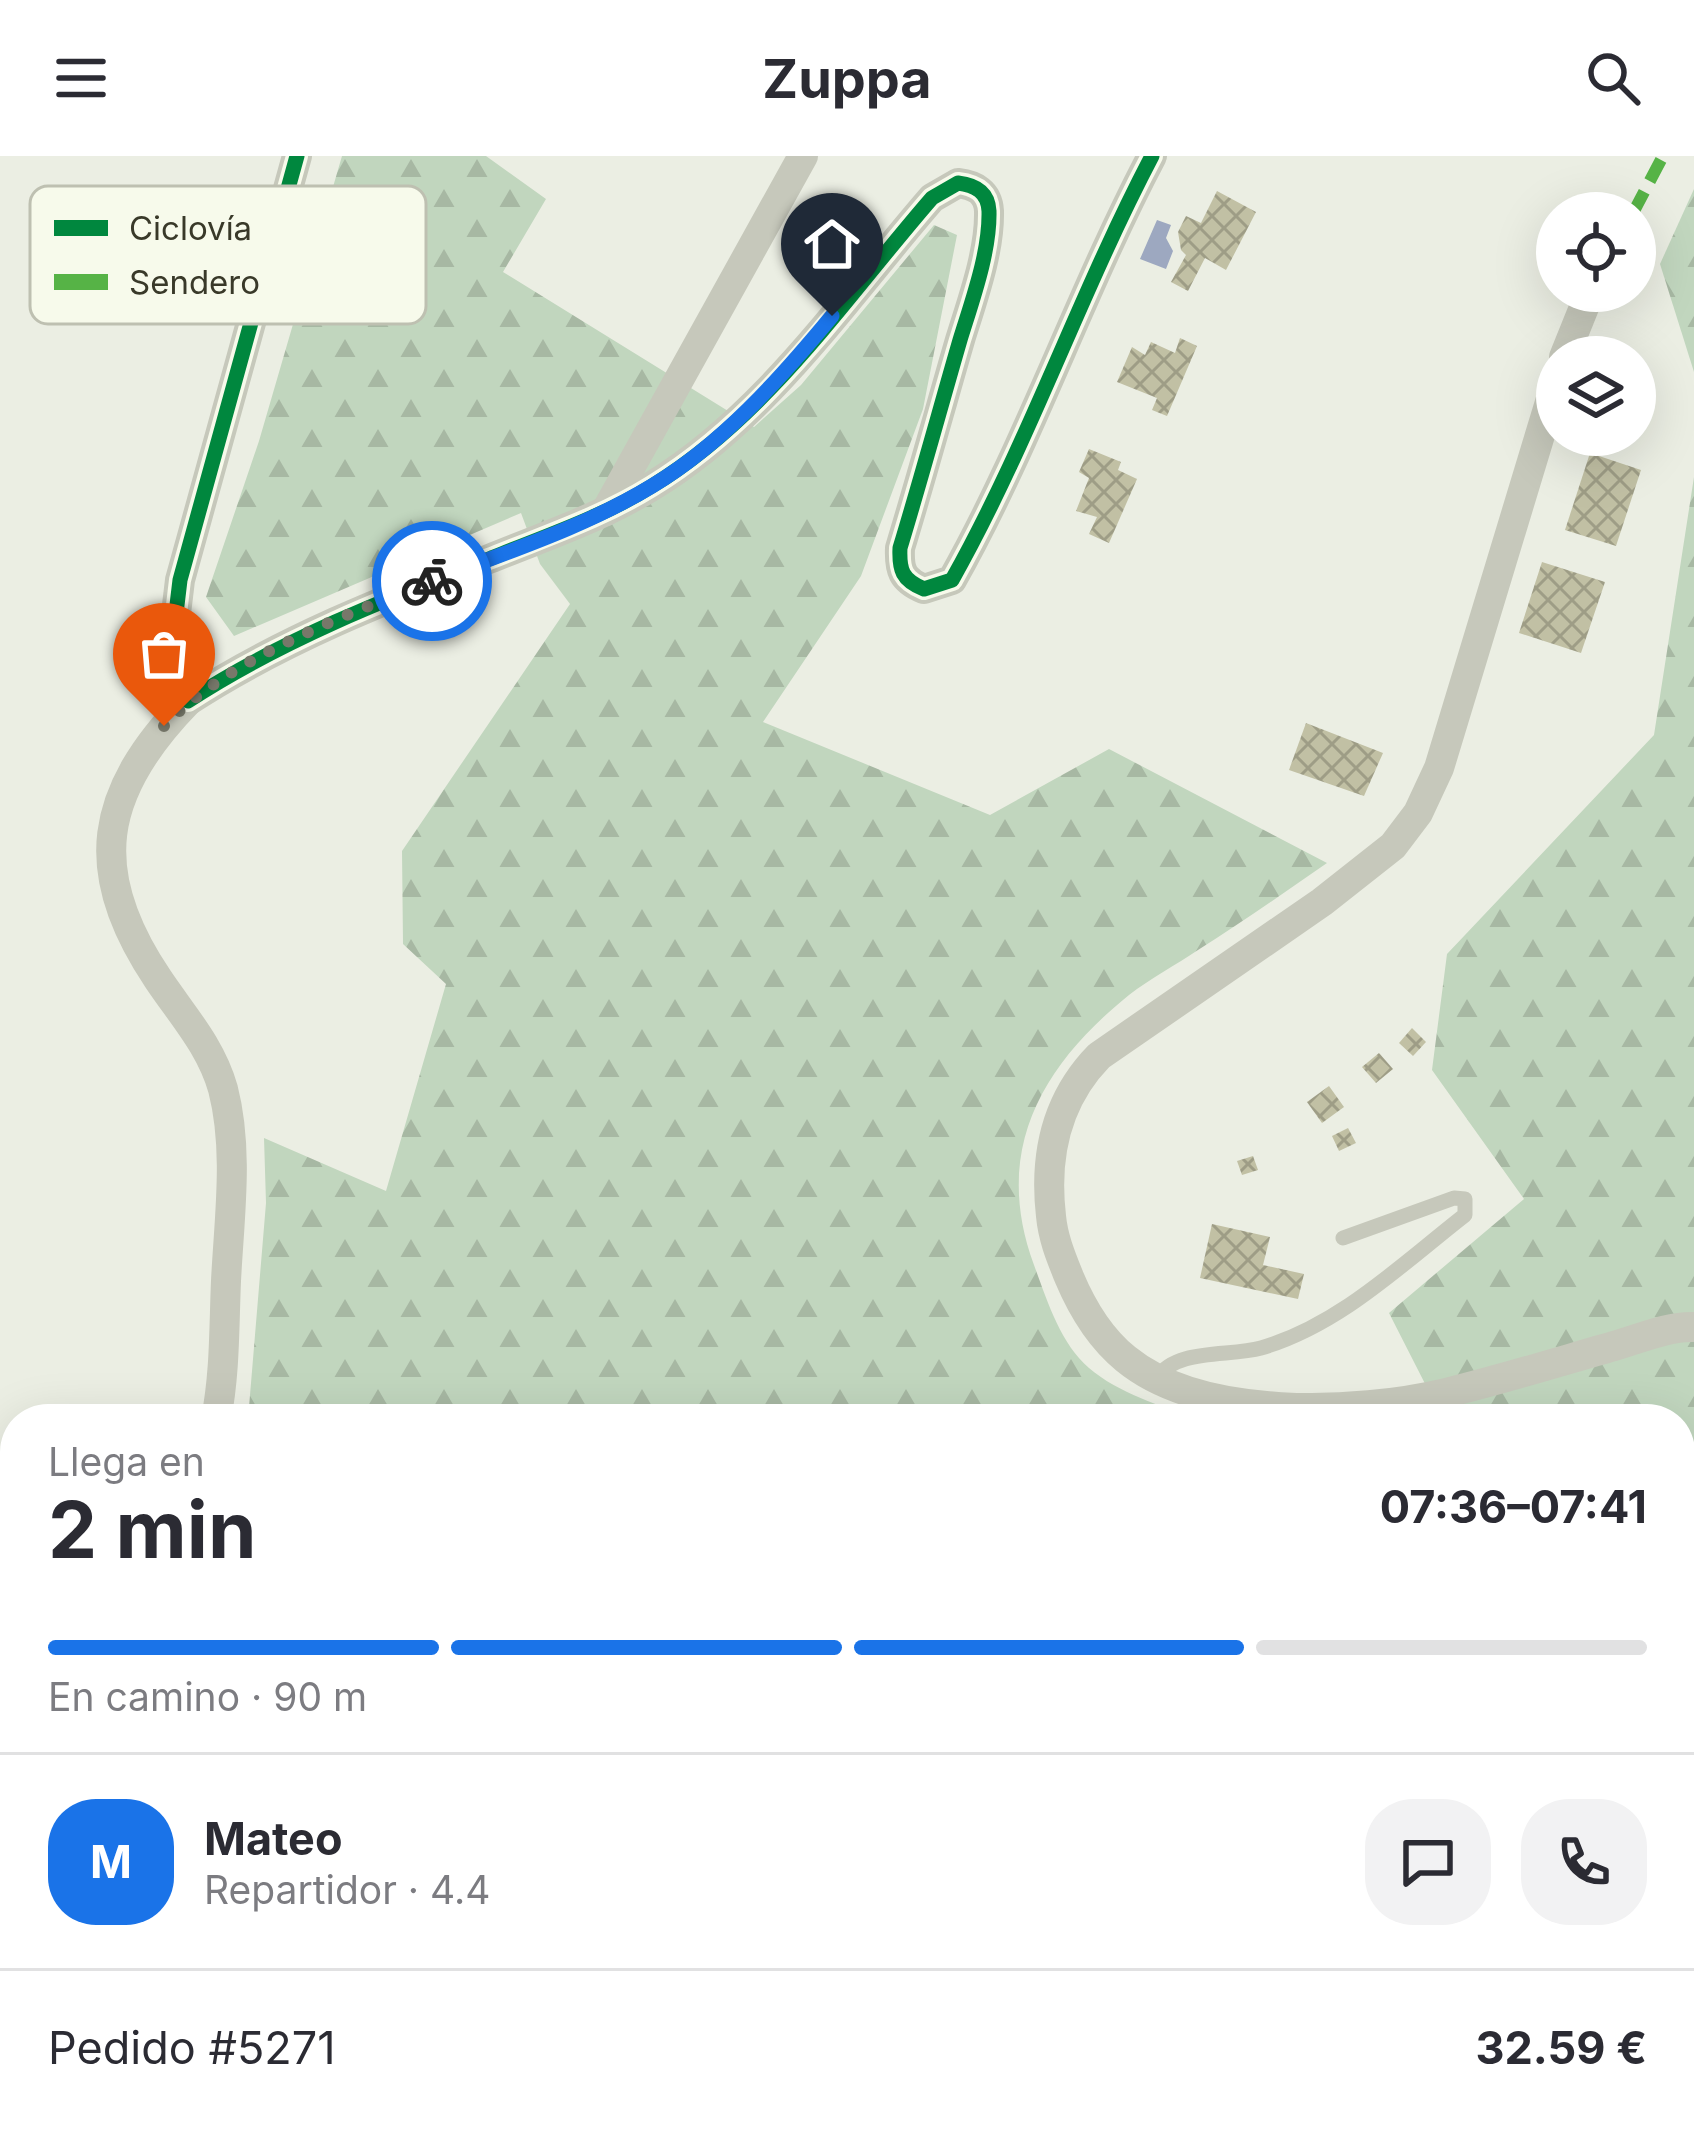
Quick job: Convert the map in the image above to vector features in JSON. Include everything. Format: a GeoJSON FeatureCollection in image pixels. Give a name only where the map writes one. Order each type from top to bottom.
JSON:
{"type":"FeatureCollection","features":[{"type":"Feature","properties":{"kind":"street"},"geometry":{"type":"LineString","coordinates":[[289,186],[297,156]]}},
{"type":"Feature","properties":{"kind":"street"},"geometry":{"type":"LineString","coordinates":[[606,512],[803,156]]}},
{"type":"Feature","properties":{"kind":"street"},"geometry":{"type":"LineString","coordinates":[[218,1404],[230,1202],[230,1131],[223,1090],[200,1037],[134,943],[112,885],[109,862],[119,802],[164,726],[188,701],[280,648],[359,610],[606,512],[656,484],[776,384],[932,198],[950,185],[967,184],[984,194],[985,239],[899,548],[899,569],[909,583],[924,589],[952,580],[1025,436],[1106,244],[1152,156]]}},
{"type":"Feature","properties":{"kind":"street"},"geometry":{"type":"LineString","coordinates":[[188,701],[172,646],[180,580],[251,324]]}},
{"type":"Feature","properties":{"kind":"street"},"geometry":{"type":"LineString","coordinates":[[1258,1404],[1202,1394],[1157,1378],[1126,1359],[1090,1319],[1057,1247],[1049,1186],[1052,1144],[1064,1101],[1099,1056],[1322,902],[1393,846],[1418,813],[1439,768],[1536,448]]}},
{"type":"Feature","properties":{"kind":"street"},"geometry":{"type":"LineString","coordinates":[[1382,1404],[1449,1392],[1694,1327]]}},
{"type":"Feature","properties":{"kind":"lane"},"geometry":{"type":"LineString","coordinates":[[1157,1378],[1174,1361],[1260,1348],[1324,1323],[1465,1215],[1466,1198],[1454,1198],[1343,1238]]}},
{"type":"Feature","properties":{"kind":"green space"},"geometry":{"type":"Polygon","coordinates":[[[342,156],[486,156],[546,199],[503,272],[754,427],[801,385],[934,225],[957,235],[923,409],[861,576],[763,722],[990,815],[1109,749],[1327,863],[1137,989],[1098,1022],[1049,1082],[1022,1148],[1022,1224],[1056,1320],[1089,1368],[1113,1385],[1157,1404],[249,1404],[266,1203],[264,1138],[386,1191],[446,984],[403,944],[402,851],[570,604],[540,564],[521,513],[234,636],[206,597],[293,324],[426,324],[426,186],[333,186],[342,156]]]}},
{"type":"Feature","properties":{"kind":"green space"},"geometry":{"type":"Polygon","coordinates":[[[1694,189],[1694,372],[1660,264],[1694,189]]]}},
{"type":"Feature","properties":{"kind":"green space"},"geometry":{"type":"Polygon","coordinates":[[[1694,477],[1694,1404],[1435,1404],[1389,1313],[1524,1199],[1432,1070],[1447,954],[1654,735],[1694,477]]]}},
{"type":"Feature","properties":{"kind":"water"},"geometry":{"type":"Polygon","coordinates":[[[1157,220],[1171,225],[1166,238],[1173,251],[1166,269],[1140,259],[1157,220]]]}},
{"type":"Feature","properties":{"kind":"building"},"geometry":{"type":"Polygon","coordinates":[[[1217,191],[1256,212],[1226,270],[1205,258],[1188,291],[1171,282],[1186,255],[1178,232],[1186,216],[1201,223],[1217,191]]]}},
{"type":"Feature","properties":{"kind":"building"},"geometry":{"type":"Polygon","coordinates":[[[1180,338],[1197,346],[1167,416],[1152,410],[1157,398],[1117,382],[1132,347],[1145,355],[1151,342],[1175,353],[1180,338]]]}},
{"type":"Feature","properties":{"kind":"building"},"geometry":{"type":"Polygon","coordinates":[[[1089,449],[1121,462],[1118,470],[1137,479],[1109,543],[1089,534],[1097,517],[1076,511],[1089,478],[1079,472],[1089,449]]]}},
{"type":"Feature","properties":{"kind":"building"},"geometry":{"type":"Polygon","coordinates":[[[1589,456],[1641,470],[1616,546],[1565,530],[1589,456]]]}},
{"type":"Feature","properties":{"kind":"building"},"geometry":{"type":"Polygon","coordinates":[[[1542,562],[1605,582],[1581,653],[1519,633],[1542,562]]]}},
{"type":"Feature","properties":{"kind":"building"},"geometry":{"type":"Polygon","coordinates":[[[1306,723],[1383,753],[1364,796],[1289,770],[1306,723]]]}},
{"type":"Feature","properties":{"kind":"building"},"geometry":{"type":"Polygon","coordinates":[[[1412,1028],[1426,1042],[1413,1056],[1399,1043],[1412,1028]]]}},
{"type":"Feature","properties":{"kind":"building"},"geometry":{"type":"Polygon","coordinates":[[[1379,1053],[1393,1069],[1376,1083],[1362,1067],[1379,1053]]]}},
{"type":"Feature","properties":{"kind":"building"},"geometry":{"type":"Polygon","coordinates":[[[1329,1086],[1344,1107],[1322,1123],[1307,1102],[1329,1086]]]}},
{"type":"Feature","properties":{"kind":"building"},"geometry":{"type":"Polygon","coordinates":[[[1348,1128],[1356,1143],[1339,1151],[1332,1136],[1348,1128]]]}},
{"type":"Feature","properties":{"kind":"building"},"geometry":{"type":"Polygon","coordinates":[[[1253,1156],[1258,1170],[1242,1175],[1237,1161],[1253,1156]]]}},
{"type":"Feature","properties":{"kind":"building"},"geometry":{"type":"Polygon","coordinates":[[[1212,1224],[1270,1237],[1263,1265],[1304,1274],[1298,1299],[1200,1278],[1212,1224]]]}},
{"type":"Feature","properties":{"kind":"marked path"},"geometry":{"type":"LineString","coordinates":[[1644,192],[1663,156]]}},
{"type":"Feature","properties":{"kind":"cycle path"},"geometry":{"type":"LineString","coordinates":[[289,186],[297,156]]}},
{"type":"Feature","properties":{"kind":"cycle path"},"geometry":{"type":"LineString","coordinates":[[251,324],[180,580],[172,647],[188,701],[337,621],[574,525],[652,486],[732,426],[768,390],[932,198],[958,183],[975,188],[983,194],[989,211],[987,243],[900,548],[906,578],[924,589],[952,580],[980,528],[1152,156]]}},
{"type":"Feature","properties":{"kind":"way so far"},"geometry":{"type":"LineString","coordinates":[[164,726],[188,701],[220,680],[359,610],[432,581]]}},
{"type":"Feature","properties":{"kind":"route"},"geometry":{"type":"LineString","coordinates":[[432,581],[558,533],[656,484],[776,384],[832,316]]}}]}
